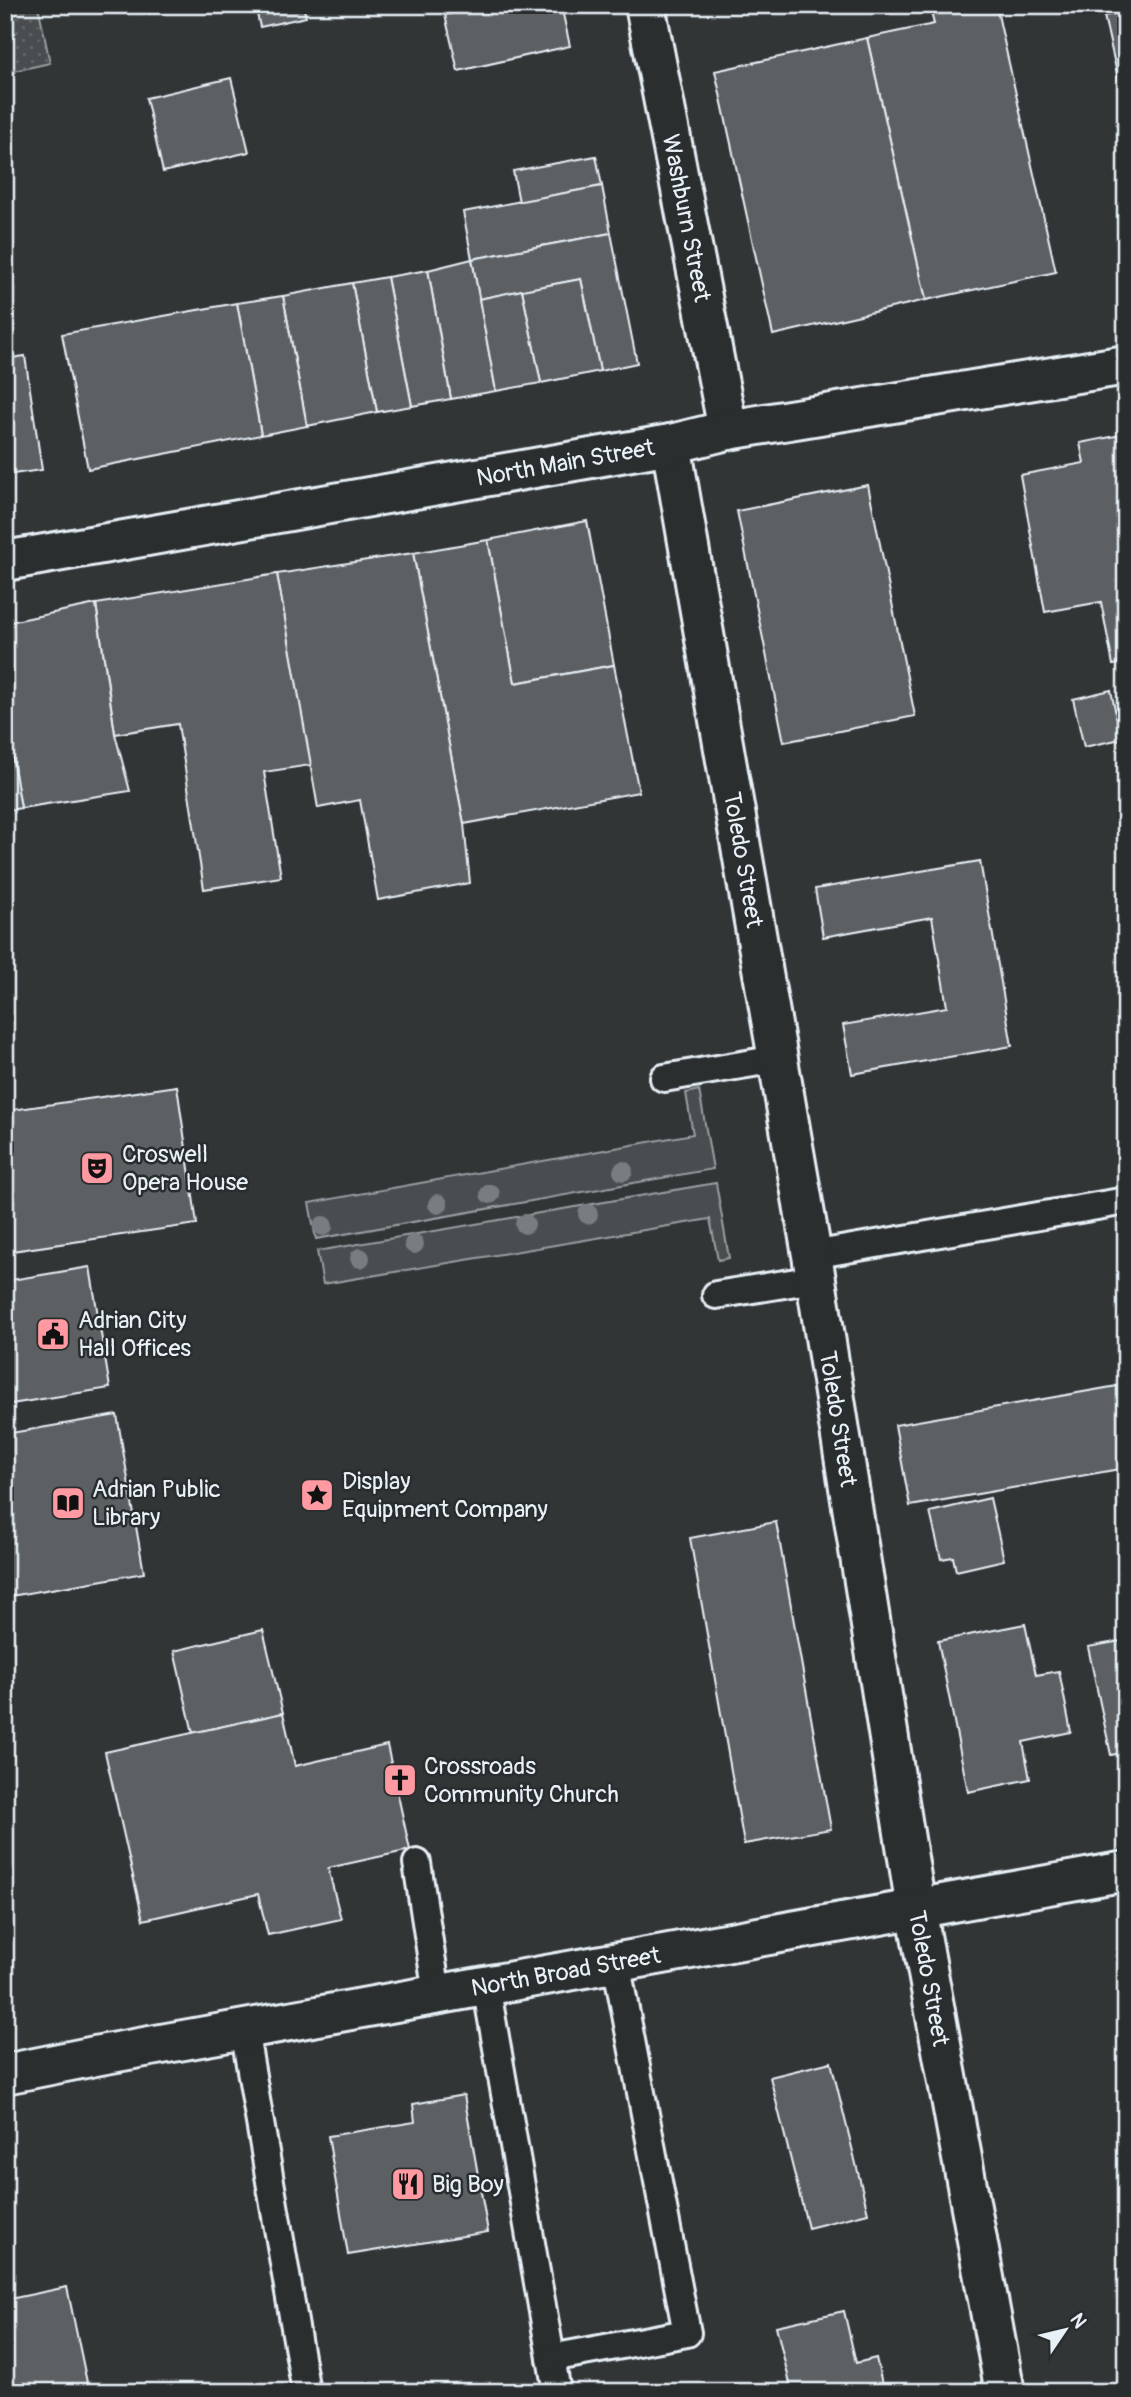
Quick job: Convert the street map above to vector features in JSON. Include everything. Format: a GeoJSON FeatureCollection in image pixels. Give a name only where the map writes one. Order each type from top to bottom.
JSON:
{"type":"FeatureCollection","features":[{"type":"Feature","properties":{"kind":"street","name":"Washburn Street"},"geometry":{"type":"LineString","coordinates":[[645,5],[728,429]]}},
{"type":"Feature","properties":{"kind":"street","name":"North Main Street"},"geometry":{"type":"LineString","coordinates":[[5,561],[671,444],[728,429],[1126,365]]}},
{"type":"Feature","properties":{"kind":"street","name":"Toledo Street"},"geometry":{"type":"LineString","coordinates":[[671,444],[813,1267],[916,1908],[1005,2392]]}},
{"type":"Feature","properties":{"kind":"street","name":"North Broad Street"},"geometry":{"type":"LineString","coordinates":[[5,2074],[1126,1871]]}},
{"type":"Feature","properties":{"kind":"lane"},"geometry":{"type":"LineString","coordinates":[[664,1078],[777,1059]]}},
{"type":"Feature","properties":{"kind":"lane"},"geometry":{"type":"LineString","coordinates":[[716,1295],[813,1267],[1126,1201]]}},
{"type":"Feature","properties":{"kind":"lane"},"geometry":{"type":"LineString","coordinates":[[417,1863],[437,1994]]}},
{"type":"Feature","properties":{"kind":"lane"},"geometry":{"type":"LineString","coordinates":[[551,2358],[687,2333],[616,1962]]}},
{"type":"Feature","properties":{"kind":"lane"},"geometry":{"type":"LineString","coordinates":[[486,1985],[557,2392]]}},
{"type":"Feature","properties":{"kind":"lane"},"geometry":{"type":"LineString","coordinates":[[244,2029],[306,2392]]}},
{"type":"Feature","properties":{"kind":"shaded area"},"geometry":{"type":"Polygon","coordinates":[[[5,5],[38,5],[50,63],[5,73],[5,5]]]}},
{"type":"Feature","properties":{"kind":"shaded area"},"geometry":{"type":"Polygon","coordinates":[[[699,1090],[713,1169],[316,1239],[309,1203],[693,1134],[686,1093],[699,1090]]]}},
{"type":"Feature","properties":{"kind":"shaded area"},"geometry":{"type":"Polygon","coordinates":[[[716,1183],[729,1258],[718,1260],[710,1219],[323,1284],[317,1251],[716,1183]]]}},
{"type":"Feature","properties":{"kind":"building"},"geometry":{"type":"Polygon","coordinates":[[[255,5],[303,5],[306,17],[260,27],[255,5]]]}},
{"type":"Feature","properties":{"kind":"building"},"geometry":{"type":"Polygon","coordinates":[[[490,5],[561,5],[570,46],[458,71],[445,15],[490,5]]]}},
{"type":"Feature","properties":{"kind":"building"},"geometry":{"type":"Polygon","coordinates":[[[929,5],[1018,5],[997,10],[1056,272],[926,300],[867,38],[934,24],[929,5]]]}},
{"type":"Feature","properties":{"kind":"building"},"geometry":{"type":"Polygon","coordinates":[[[1126,11],[1126,113],[1104,16],[1126,11]]]}},
{"type":"Feature","properties":{"kind":"building"},"geometry":{"type":"Polygon","coordinates":[[[867,38],[926,300],[773,335],[715,71],[867,38]]]}},
{"type":"Feature","properties":{"kind":"building"},"geometry":{"type":"Polygon","coordinates":[[[231,78],[249,152],[163,172],[146,98],[231,78]]]}},
{"type":"Feature","properties":{"kind":"building"},"geometry":{"type":"Polygon","coordinates":[[[596,156],[602,186],[519,202],[513,171],[596,156]]]}},
{"type":"Feature","properties":{"kind":"building"},"geometry":{"type":"Polygon","coordinates":[[[602,186],[611,233],[472,259],[463,212],[602,186]]]}},
{"type":"Feature","properties":{"kind":"building"},"geometry":{"type":"Polygon","coordinates":[[[611,233],[637,363],[600,371],[581,279],[479,299],[472,259],[611,233]]]}},
{"type":"Feature","properties":{"kind":"building"},"geometry":{"type":"Polygon","coordinates":[[[472,259],[496,391],[451,399],[428,270],[472,259]]]}},
{"type":"Feature","properties":{"kind":"building"},"geometry":{"type":"Polygon","coordinates":[[[428,270],[451,399],[412,406],[387,277],[428,270]]]}},
{"type":"Feature","properties":{"kind":"building"},"geometry":{"type":"Polygon","coordinates":[[[387,277],[412,406],[377,412],[352,283],[387,277]]]}},
{"type":"Feature","properties":{"kind":"building"},"geometry":{"type":"Polygon","coordinates":[[[581,279],[600,371],[541,383],[522,290],[581,279]]]}},
{"type":"Feature","properties":{"kind":"building"},"geometry":{"type":"Polygon","coordinates":[[[352,283],[377,412],[307,426],[283,296],[352,283]]]}},
{"type":"Feature","properties":{"kind":"building"},"geometry":{"type":"Polygon","coordinates":[[[522,290],[541,383],[496,391],[479,299],[522,290]]]}},
{"type":"Feature","properties":{"kind":"building"},"geometry":{"type":"Polygon","coordinates":[[[283,296],[307,426],[261,435],[237,303],[283,296]]]}},
{"type":"Feature","properties":{"kind":"building"},"geometry":{"type":"Polygon","coordinates":[[[237,303],[261,435],[88,469],[62,334],[237,303]]]}},
{"type":"Feature","properties":{"kind":"building"},"geometry":{"type":"Polygon","coordinates":[[[25,356],[42,470],[5,475],[5,359],[25,356]]]}},
{"type":"Feature","properties":{"kind":"building"},"geometry":{"type":"Polygon","coordinates":[[[1126,434],[1126,663],[1113,665],[1101,602],[1045,612],[1020,475],[1084,463],[1080,443],[1126,434]]]}},
{"type":"Feature","properties":{"kind":"building"},"geometry":{"type":"Polygon","coordinates":[[[868,485],[915,716],[784,742],[737,511],[868,485]]]}},
{"type":"Feature","properties":{"kind":"building"},"geometry":{"type":"Polygon","coordinates":[[[587,521],[614,665],[515,683],[488,540],[587,521]]]}},
{"type":"Feature","properties":{"kind":"building"},"geometry":{"type":"Polygon","coordinates":[[[488,540],[515,683],[614,665],[639,792],[464,824],[413,553],[488,540]]]}},
{"type":"Feature","properties":{"kind":"building"},"geometry":{"type":"Polygon","coordinates":[[[413,553],[464,824],[470,883],[378,900],[360,800],[318,808],[277,574],[413,553]]]}},
{"type":"Feature","properties":{"kind":"building"},"geometry":{"type":"Polygon","coordinates":[[[277,574],[311,765],[264,772],[281,877],[204,889],[178,724],[115,734],[96,604],[277,574]]]}},
{"type":"Feature","properties":{"kind":"building"},"geometry":{"type":"Polygon","coordinates":[[[96,604],[115,734],[130,791],[21,808],[5,715],[5,623],[96,604]]]}},
{"type":"Feature","properties":{"kind":"building"},"geometry":{"type":"Polygon","coordinates":[[[1111,690],[1121,739],[1084,747],[1073,699],[1111,690]]]}},
{"type":"Feature","properties":{"kind":"building"},"geometry":{"type":"Polygon","coordinates":[[[5,715],[21,808],[5,811],[5,715]]]}},
{"type":"Feature","properties":{"kind":"building"},"geometry":{"type":"Polygon","coordinates":[[[980,861],[1012,1046],[852,1074],[843,1025],[947,1007],[932,917],[823,937],[815,889],[980,861]]]}},
{"type":"Feature","properties":{"kind":"building","name":"Croswell Opera House"},"geometry":{"type":"Polygon","coordinates":[[[177,1086],[197,1224],[5,1252],[5,1111],[177,1086]]]}},
{"type":"Feature","properties":{"kind":"building","name":"Adrian City Hall Offices"},"geometry":{"type":"Polygon","coordinates":[[[90,1267],[110,1388],[5,1405],[5,1281],[90,1267]]]}},
{"type":"Feature","properties":{"kind":"building"},"geometry":{"type":"Polygon","coordinates":[[[1123,1385],[1126,1402],[1126,1468],[910,1506],[895,1425],[1123,1385]]]}},
{"type":"Feature","properties":{"kind":"building","name":"Adrian Public Library"},"geometry":{"type":"Polygon","coordinates":[[[117,1415],[144,1573],[5,1597],[5,1434],[117,1415]]]}},
{"type":"Feature","properties":{"kind":"building"},"geometry":{"type":"Polygon","coordinates":[[[990,1498],[1004,1560],[956,1571],[953,1557],[941,1559],[930,1512],[990,1498]]]}},
{"type":"Feature","properties":{"kind":"building"},"geometry":{"type":"Polygon","coordinates":[[[776,1522],[831,1829],[744,1844],[690,1538],[776,1522]]]}},
{"type":"Feature","properties":{"kind":"building"},"geometry":{"type":"Polygon","coordinates":[[[1025,1624],[1036,1675],[1059,1671],[1071,1732],[1023,1742],[1030,1779],[968,1792],[938,1641],[1025,1624]]]}},
{"type":"Feature","properties":{"kind":"building"},"geometry":{"type":"Polygon","coordinates":[[[263,1630],[283,1713],[193,1733],[174,1651],[263,1630]]]}},
{"type":"Feature","properties":{"kind":"building"},"geometry":{"type":"Polygon","coordinates":[[[1126,1640],[1126,1752],[1111,1755],[1088,1647],[1126,1640]]]}},
{"type":"Feature","properties":{"kind":"building"},"geometry":{"type":"Polygon","coordinates":[[[283,1713],[295,1766],[387,1745],[410,1850],[328,1868],[341,1919],[268,1935],[258,1894],[143,1920],[105,1752],[283,1713]]]}},
{"type":"Feature","properties":{"kind":"building"},"geometry":{"type":"Polygon","coordinates":[[[831,2062],[868,2213],[808,2228],[770,2077],[831,2062]]]}},
{"type":"Feature","properties":{"kind":"building","name":"Big Boy"},"geometry":{"type":"Polygon","coordinates":[[[464,2095],[488,2232],[348,2255],[328,2136],[415,2122],[413,2104],[464,2095]]]}},
{"type":"Feature","properties":{"kind":"building"},"geometry":{"type":"Polygon","coordinates":[[[67,2287],[89,2392],[5,2392],[5,2300],[67,2287]]]}},
{"type":"Feature","properties":{"kind":"building"},"geometry":{"type":"Polygon","coordinates":[[[844,2311],[856,2363],[876,2358],[884,2392],[792,2392],[776,2326],[844,2311]]]}},
{"type":"Feature","properties":{"kind":"place","name":"Croswell Opera House"},"geometry":{"type":"Point","coordinates":[97,1168]}},
{"type":"Feature","properties":{"kind":"place","name":"Adrian City Hall Offices"},"geometry":{"type":"Point","coordinates":[53,1334]}},
{"type":"Feature","properties":{"kind":"place","name":"Display Equipment Company"},"geometry":{"type":"Point","coordinates":[317,1495]}},
{"type":"Feature","properties":{"kind":"place","name":"Adrian Public Library"},"geometry":{"type":"Point","coordinates":[68,1503]}},
{"type":"Feature","properties":{"kind":"place","name":"Crossroads Community Church"},"geometry":{"type":"Point","coordinates":[400,1780]}},
{"type":"Feature","properties":{"kind":"place","name":"Big Boy"},"geometry":{"type":"Point","coordinates":[408,2184]}}]}
